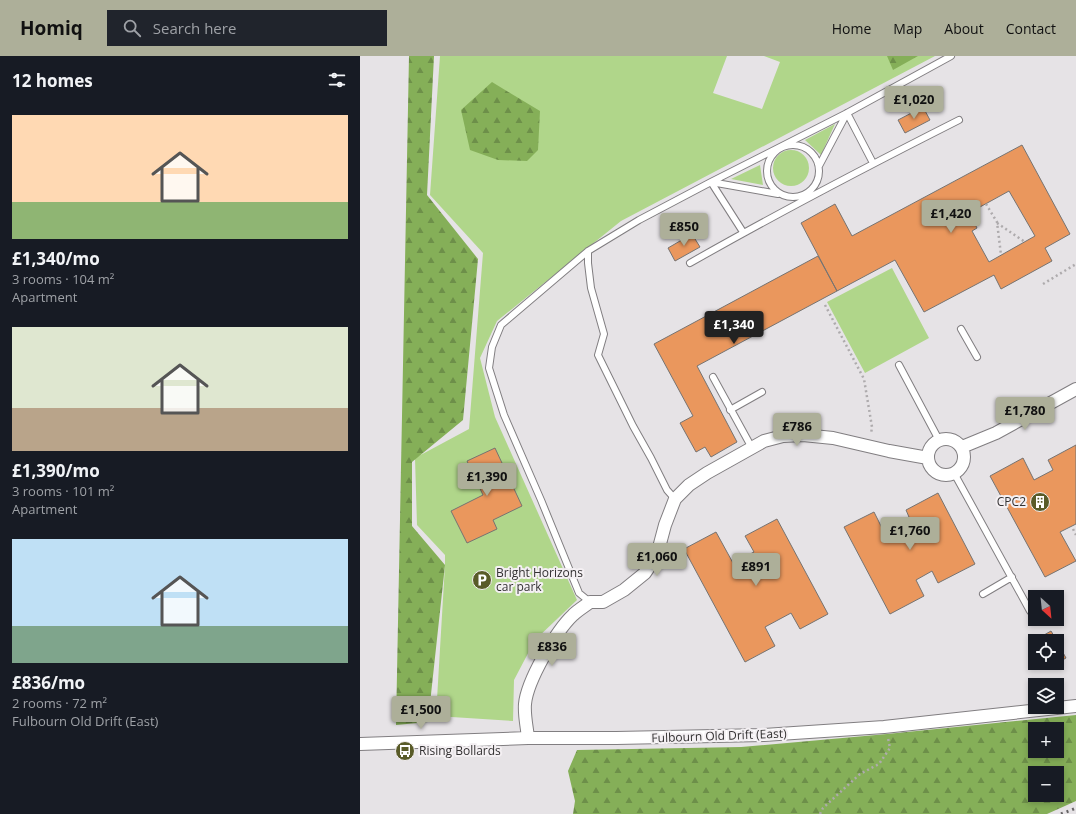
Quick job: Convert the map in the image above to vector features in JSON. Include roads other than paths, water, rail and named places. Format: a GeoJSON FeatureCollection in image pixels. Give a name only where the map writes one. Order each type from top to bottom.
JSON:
{"type":"FeatureCollection","features":[{"type":"Feature","properties":{"kind":"street"},"geometry":{"type":"LineString","coordinates":[[962,448],[996,433],[1076,389]]}},
{"type":"Feature","properties":{"kind":"street"},"geometry":{"type":"LineString","coordinates":[[528,738],[525,705],[528,692],[537,670],[556,636],[573,615],[590,602],[603,602],[624,590],[645,573],[656,555],[675,499],[689,486],[707,473],[764,441],[784,436],[803,435],[833,438],[928,458]]}},
{"type":"Feature","properties":{"kind":"street"},"geometry":{"type":"LineString","coordinates":[[944,438],[957,441],[964,452],[964,461],[961,467],[954,473],[944,475],[936,472],[930,465],[928,458],[930,449],[935,442],[939,440],[944,438]]}},
{"type":"Feature","properties":{"kind":"street","name":"Fulbourn Old Drift (East)"},"geometry":{"type":"LineString","coordinates":[[360,744],[528,738],[764,736],[884,727],[1076,706]]}},
{"type":"Feature","properties":{"kind":"lane"},"geometry":{"type":"LineString","coordinates":[[590,602],[578,593],[541,500],[504,415],[489,368],[492,347],[501,325],[588,251],[639,220],[847,113],[951,56]]}},
{"type":"Feature","properties":{"kind":"lane"},"geometry":{"type":"LineString","coordinates":[[847,113],[874,164]]}},
{"type":"Feature","properties":{"kind":"lane"},"geometry":{"type":"LineString","coordinates":[[819,166],[847,113]]}},
{"type":"Feature","properties":{"kind":"lane"},"geometry":{"type":"LineString","coordinates":[[690,263],[744,232],[958,120]]}},
{"type":"Feature","properties":{"kind":"lane"},"geometry":{"type":"LineString","coordinates":[[711,182],[779,194],[788,198],[807,194],[816,185],[819,176],[819,166],[816,158],[807,148],[798,145],[786,146],[776,150],[771,156],[767,165],[767,174],[769,183],[779,194]]}},
{"type":"Feature","properties":{"kind":"lane"},"geometry":{"type":"LineString","coordinates":[[711,182],[744,232]]}},
{"type":"Feature","properties":{"kind":"lane"},"geometry":{"type":"LineString","coordinates":[[588,251],[591,288],[604,334],[598,355],[667,490],[675,499]]}},
{"type":"Feature","properties":{"kind":"lane"},"geometry":{"type":"LineString","coordinates":[[961,329],[977,357]]}},
{"type":"Feature","properties":{"kind":"lane"},"geometry":{"type":"LineString","coordinates":[[899,365],[939,440]]}},
{"type":"Feature","properties":{"kind":"lane"},"geometry":{"type":"LineString","coordinates":[[713,377],[752,448]]}},
{"type":"Feature","properties":{"kind":"lane"},"geometry":{"type":"LineString","coordinates":[[730,410],[762,392]]}},
{"type":"Feature","properties":{"kind":"lane"},"geometry":{"type":"LineString","coordinates":[[954,473],[1028,607]]}},
{"type":"Feature","properties":{"kind":"lane"},"geometry":{"type":"LineString","coordinates":[[983,594],[1012,577]]}},
{"type":"Feature","properties":{"kind":"railway"},"geometry":{"type":"LineString","coordinates":[[1061,814],[1076,808]]}},
{"type":"Feature","properties":{"kind":"place","name":"CPC2"},"geometry":{"type":"Point","coordinates":[1040,502]}},
{"type":"Feature","properties":{"kind":"place","name":"Bright Horizons car park"},"geometry":{"type":"Point","coordinates":[482,580]}},
{"type":"Feature","properties":{"kind":"place","name":"Rising Bollards"},"geometry":{"type":"Point","coordinates":[405,751]}}]}
